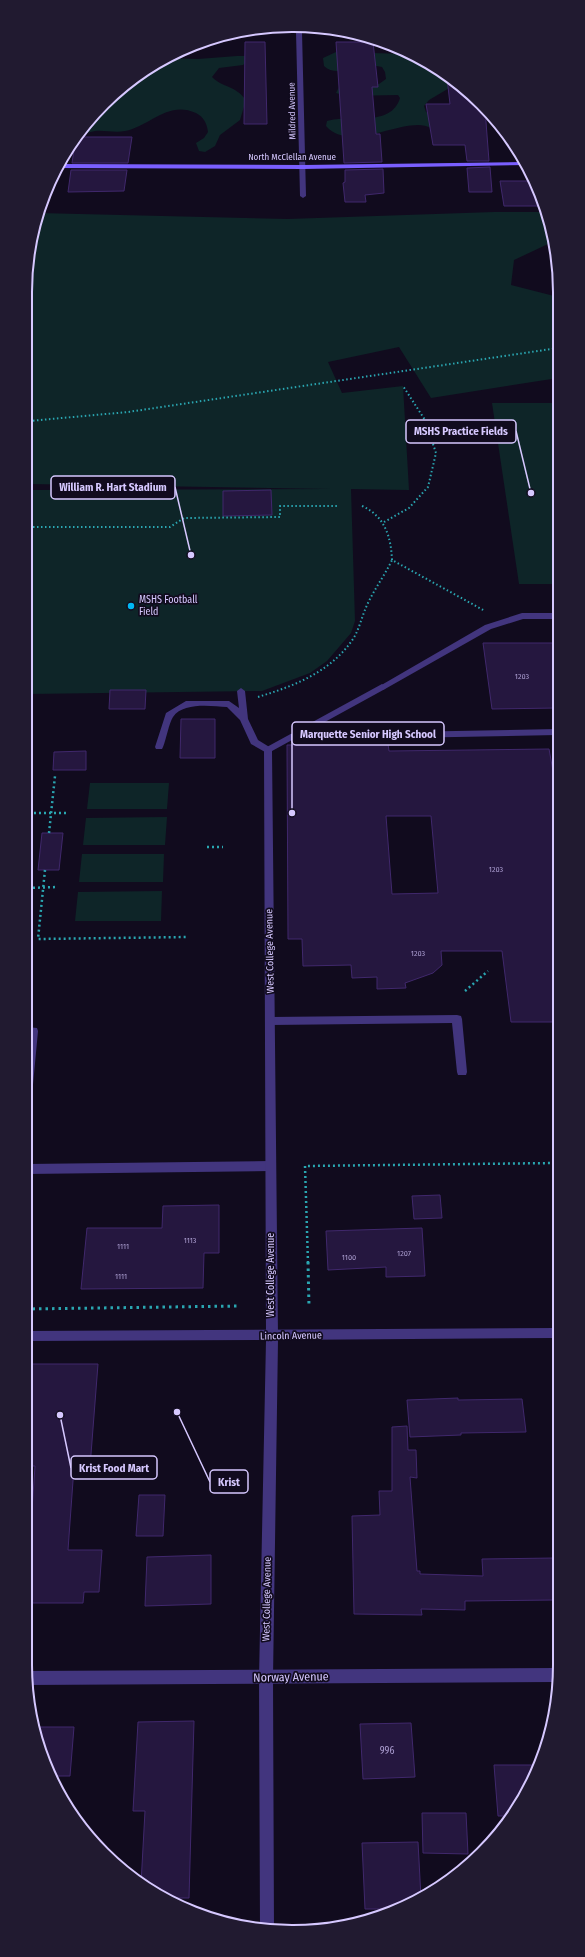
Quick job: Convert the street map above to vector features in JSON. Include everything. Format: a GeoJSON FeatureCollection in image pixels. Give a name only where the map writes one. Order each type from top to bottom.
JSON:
{"type":"FeatureCollection","features":[{"type":"Feature","properties":{"kind":"main road","name":"North McClellan Avenue"},"geometry":{"type":"LineString","coordinates":[[65,166],[302,167],[519,164]]}},
{"type":"Feature","properties":{"kind":"street","name":"Mildred Avenue"},"geometry":{"type":"LineString","coordinates":[[299,32],[303,196]]}},
{"type":"Feature","properties":{"kind":"street"},"geometry":{"type":"LineString","coordinates":[[241,691],[244,719],[254,742],[268,750],[488,627],[522,616],[553,616]]}},
{"type":"Feature","properties":{"kind":"street"},"geometry":{"type":"LineString","coordinates":[[159,747],[169,715],[186,704],[208,702],[229,704],[244,719]]}},
{"type":"Feature","properties":{"kind":"street"},"geometry":{"type":"LineString","coordinates":[[292,737],[553,732]]}},
{"type":"Feature","properties":{"kind":"street","name":"West College Avenue"},"geometry":{"type":"LineString","coordinates":[[268,750],[272,1336],[266,1678],[268,1924]]}},
{"type":"Feature","properties":{"kind":"street"},"geometry":{"type":"LineString","coordinates":[[271,1021],[457,1019],[462,1072]]}},
{"type":"Feature","properties":{"kind":"street"},"geometry":{"type":"LineString","coordinates":[[32,1031],[32,1042]]}},
{"type":"Feature","properties":{"kind":"street"},"geometry":{"type":"LineString","coordinates":[[32,1169],[270,1166]]}},
{"type":"Feature","properties":{"kind":"street","name":"Lincoln Avenue"},"geometry":{"type":"LineString","coordinates":[[32,1336],[272,1336],[553,1333]]}},
{"type":"Feature","properties":{"kind":"street","name":"Norway Avenue"},"geometry":{"type":"LineString","coordinates":[[33,1678],[266,1678],[552,1675]]}},
{"type":"Feature","properties":{"kind":"path"},"geometry":{"type":"LineString","coordinates":[[32,421],[128,412],[553,349]]}},
{"type":"Feature","properties":{"kind":"path"},"geometry":{"type":"LineString","coordinates":[[384,522],[409,508],[428,487],[436,453],[425,420],[403,386]]}},
{"type":"Feature","properties":{"kind":"path"},"geometry":{"type":"LineString","coordinates":[[32,527],[170,526],[184,518],[280,517],[280,506],[337,506]]}},
{"type":"Feature","properties":{"kind":"path"},"geometry":{"type":"LineString","coordinates":[[244,719],[257,697],[280,690],[323,670],[353,639],[360,626],[365,610],[392,560],[392,545],[384,522],[371,509],[362,506]]}},
{"type":"Feature","properties":{"kind":"path"},"geometry":{"type":"LineString","coordinates":[[392,560],[505,622]]}},
{"type":"Feature","properties":{"kind":"path"},"geometry":{"type":"LineString","coordinates":[[49,833],[55,776]]}},
{"type":"Feature","properties":{"kind":"path"},"geometry":{"type":"LineString","coordinates":[[34,813],[66,813]]}},
{"type":"Feature","properties":{"kind":"path"},"geometry":{"type":"LineString","coordinates":[[207,847],[223,847]]}},
{"type":"Feature","properties":{"kind":"path"},"geometry":{"type":"LineString","coordinates":[[45,870],[38,939],[188,937]]}},
{"type":"Feature","properties":{"kind":"path"},"geometry":{"type":"LineString","coordinates":[[32,888],[58,887]]}},
{"type":"Feature","properties":{"kind":"path"},"geometry":{"type":"LineString","coordinates":[[465,991],[488,971]]}},
{"type":"Feature","properties":{"kind":"path"},"geometry":{"type":"LineString","coordinates":[[309,1307],[305,1166],[553,1163]]}},
{"type":"Feature","properties":{"kind":"path"},"geometry":{"type":"LineString","coordinates":[[32,1309],[239,1306]]}},
{"type":"Feature","properties":{"kind":"green space"},"geometry":{"type":"Polygon","coordinates":[[[336,52],[396,54],[423,67],[437,76],[451,86],[429,100],[424,106],[426,112],[433,115],[438,134],[431,128],[421,125],[408,126],[364,136],[350,137],[337,134],[326,126],[327,121],[336,119],[379,117],[388,113],[395,107],[400,98],[398,95],[347,96],[336,93],[340,85],[379,84],[386,79],[385,72],[382,67],[366,65],[334,71],[324,66],[323,58],[336,52]]]}},
{"type":"Feature","properties":{"kind":"green space"},"geometry":{"type":"Polygon","coordinates":[[[246,56],[249,59],[243,65],[219,68],[212,77],[216,81],[238,92],[246,100],[240,120],[220,135],[215,146],[205,152],[199,151],[196,143],[204,138],[208,132],[206,124],[199,115],[186,110],[177,110],[159,115],[143,124],[125,131],[95,131],[87,133],[108,108],[148,76],[178,58],[198,59],[246,56]]]}},
{"type":"Feature","properties":{"kind":"green space"},"geometry":{"type":"Polygon","coordinates":[[[494,212],[540,212],[548,244],[514,260],[511,285],[553,296],[553,379],[431,398],[399,347],[328,362],[342,393],[403,386],[409,490],[351,489],[355,621],[351,633],[327,661],[310,673],[262,691],[32,694],[32,490],[330,489],[32,484],[32,292],[34,258],[45,213],[288,219],[494,212]]]}},
{"type":"Feature","properties":{"kind":"green space"},"geometry":{"type":"Polygon","coordinates":[[[492,403],[553,403],[553,584],[519,584],[492,403]]]}},
{"type":"Feature","properties":{"kind":"green space"},"geometry":{"type":"Polygon","coordinates":[[[90,783],[169,783],[167,809],[87,809],[90,783]]]}},
{"type":"Feature","properties":{"kind":"green space"},"geometry":{"type":"Polygon","coordinates":[[[167,817],[165,845],[83,845],[86,818],[167,817]]]}},
{"type":"Feature","properties":{"kind":"green space"},"geometry":{"type":"Polygon","coordinates":[[[82,854],[164,854],[163,882],[79,882],[82,854]]]}},
{"type":"Feature","properties":{"kind":"green space"},"geometry":{"type":"Polygon","coordinates":[[[162,891],[161,921],[75,921],[78,892],[162,891]]]}},
{"type":"Feature","properties":{"kind":"building"},"geometry":{"type":"Polygon","coordinates":[[[245,42],[265,42],[267,124],[244,124],[245,42]]]}},
{"type":"Feature","properties":{"kind":"building"},"geometry":{"type":"Polygon","coordinates":[[[336,42],[363,42],[373,45],[378,87],[372,87],[376,134],[380,134],[382,162],[344,163],[336,42]]]}},
{"type":"Feature","properties":{"kind":"building"},"geometry":{"type":"Polygon","coordinates":[[[448,84],[477,108],[486,118],[489,161],[467,161],[465,145],[433,145],[426,104],[450,104],[448,84]]]}},
{"type":"Feature","properties":{"kind":"building"},"geometry":{"type":"Polygon","coordinates":[[[84,137],[132,137],[128,163],[72,163],[74,151],[84,137]]]}},
{"type":"Feature","properties":{"kind":"building"},"geometry":{"type":"Polygon","coordinates":[[[490,167],[492,192],[469,192],[467,168],[490,167]]]}},
{"type":"Feature","properties":{"kind":"building"},"geometry":{"type":"Polygon","coordinates":[[[383,169],[384,193],[365,195],[366,202],[345,202],[343,183],[345,182],[345,170],[383,169]]]}},
{"type":"Feature","properties":{"kind":"building"},"geometry":{"type":"Polygon","coordinates":[[[71,170],[127,170],[124,191],[68,192],[71,170]]]}},
{"type":"Feature","properties":{"kind":"building"},"geometry":{"type":"Polygon","coordinates":[[[500,181],[528,181],[538,206],[504,206],[500,181]]]}},
{"type":"Feature","properties":{"kind":"building"},"geometry":{"type":"Polygon","coordinates":[[[271,490],[272,515],[223,516],[223,491],[271,490]]]}},
{"type":"Feature","properties":{"kind":"building"},"geometry":{"type":"Polygon","coordinates":[[[483,643],[553,643],[553,708],[492,709],[483,643]]]}},
{"type":"Feature","properties":{"kind":"building"},"geometry":{"type":"Polygon","coordinates":[[[110,690],[146,690],[145,709],[109,709],[110,690]]]}},
{"type":"Feature","properties":{"kind":"building"},"geometry":{"type":"Polygon","coordinates":[[[181,719],[215,719],[215,758],[180,758],[181,719]]]}},
{"type":"Feature","properties":{"kind":"building"},"geometry":{"type":"Polygon","coordinates":[[[388,744],[389,751],[549,749],[553,771],[553,1022],[511,1022],[502,951],[441,951],[442,965],[433,973],[405,983],[406,988],[377,989],[377,977],[352,978],[351,965],[303,966],[302,939],[288,939],[287,745],[388,744]],[[386,816],[392,894],[438,893],[431,816],[386,816]]]}},
{"type":"Feature","properties":{"kind":"building"},"geometry":{"type":"Polygon","coordinates":[[[86,751],[86,770],[53,770],[54,752],[86,751]]]}},
{"type":"Feature","properties":{"kind":"building"},"geometry":{"type":"Polygon","coordinates":[[[42,833],[63,833],[59,870],[38,870],[42,833]]]}},
{"type":"Feature","properties":{"kind":"building"},"geometry":{"type":"Polygon","coordinates":[[[440,1195],[442,1218],[414,1219],[412,1196],[440,1195]]]}},
{"type":"Feature","properties":{"kind":"building"},"geometry":{"type":"Polygon","coordinates":[[[219,1205],[219,1253],[204,1253],[203,1288],[81,1289],[87,1228],[162,1228],[163,1206],[219,1205]]]}},
{"type":"Feature","properties":{"kind":"building"},"geometry":{"type":"Polygon","coordinates":[[[422,1228],[425,1276],[386,1277],[386,1267],[328,1270],[326,1231],[422,1228]]]}},
{"type":"Feature","properties":{"kind":"building"},"geometry":{"type":"Polygon","coordinates":[[[32,1364],[98,1364],[90,1467],[74,1467],[68,1550],[102,1550],[99,1592],[84,1592],[83,1603],[32,1603],[32,1510],[35,1466],[32,1466],[32,1364]]]}},
{"type":"Feature","properties":{"kind":"building"},"geometry":{"type":"Polygon","coordinates":[[[458,1398],[458,1400],[522,1399],[526,1432],[461,1433],[461,1435],[410,1437],[407,1400],[458,1398]]]}},
{"type":"Feature","properties":{"kind":"building"},"geometry":{"type":"Polygon","coordinates":[[[407,1426],[408,1450],[416,1450],[417,1478],[410,1477],[417,1571],[420,1571],[420,1574],[483,1576],[482,1559],[553,1558],[553,1600],[465,1601],[465,1610],[421,1609],[422,1615],[354,1614],[352,1516],[380,1515],[379,1491],[392,1491],[392,1427],[407,1426]]]}},
{"type":"Feature","properties":{"kind":"building"},"geometry":{"type":"Polygon","coordinates":[[[139,1495],[165,1495],[163,1536],[136,1536],[139,1495]]]}},
{"type":"Feature","properties":{"kind":"building"},"geometry":{"type":"Polygon","coordinates":[[[211,1555],[211,1604],[145,1606],[147,1557],[211,1555]]]}},
{"type":"Feature","properties":{"kind":"building"},"geometry":{"type":"Polygon","coordinates":[[[194,1721],[189,1898],[177,1898],[141,1876],[145,1811],[133,1811],[138,1722],[194,1721]]]}},
{"type":"Feature","properties":{"kind":"building"},"geometry":{"type":"Polygon","coordinates":[[[411,1723],[415,1777],[363,1779],[360,1724],[411,1723]]]}},
{"type":"Feature","properties":{"kind":"building"},"geometry":{"type":"Polygon","coordinates":[[[40,1727],[74,1727],[70,1776],[57,1776],[46,1748],[40,1727]]]}},
{"type":"Feature","properties":{"kind":"building"},"geometry":{"type":"Polygon","coordinates":[[[494,1765],[533,1765],[518,1795],[509,1809],[504,1816],[498,1816],[494,1765]]]}},
{"type":"Feature","properties":{"kind":"building"},"geometry":{"type":"Polygon","coordinates":[[[422,1813],[466,1813],[468,1854],[423,1853],[422,1813]]]}},
{"type":"Feature","properties":{"kind":"building"},"geometry":{"type":"Polygon","coordinates":[[[418,1842],[421,1891],[381,1909],[365,1909],[362,1843],[418,1842]]]}},
{"type":"Feature","properties":{"kind":"place","name":"MSHS Practice Fields"},"geometry":{"type":"Point","coordinates":[531,493]}},
{"type":"Feature","properties":{"kind":"place","name":"William R. Hart Stadium"},"geometry":{"type":"Point","coordinates":[191,555]}},
{"type":"Feature","properties":{"kind":"place","name":"MSHS Football Field"},"geometry":{"type":"Point","coordinates":[131,606]}},
{"type":"Feature","properties":{"kind":"place","name":"Marquette Senior High School"},"geometry":{"type":"Point","coordinates":[292,813]}},
{"type":"Feature","properties":{"kind":"place","name":"Krist"},"geometry":{"type":"Point","coordinates":[177,1412]}},
{"type":"Feature","properties":{"kind":"place","name":"Krist Food Mart"},"geometry":{"type":"Point","coordinates":[60,1415]}}]}
